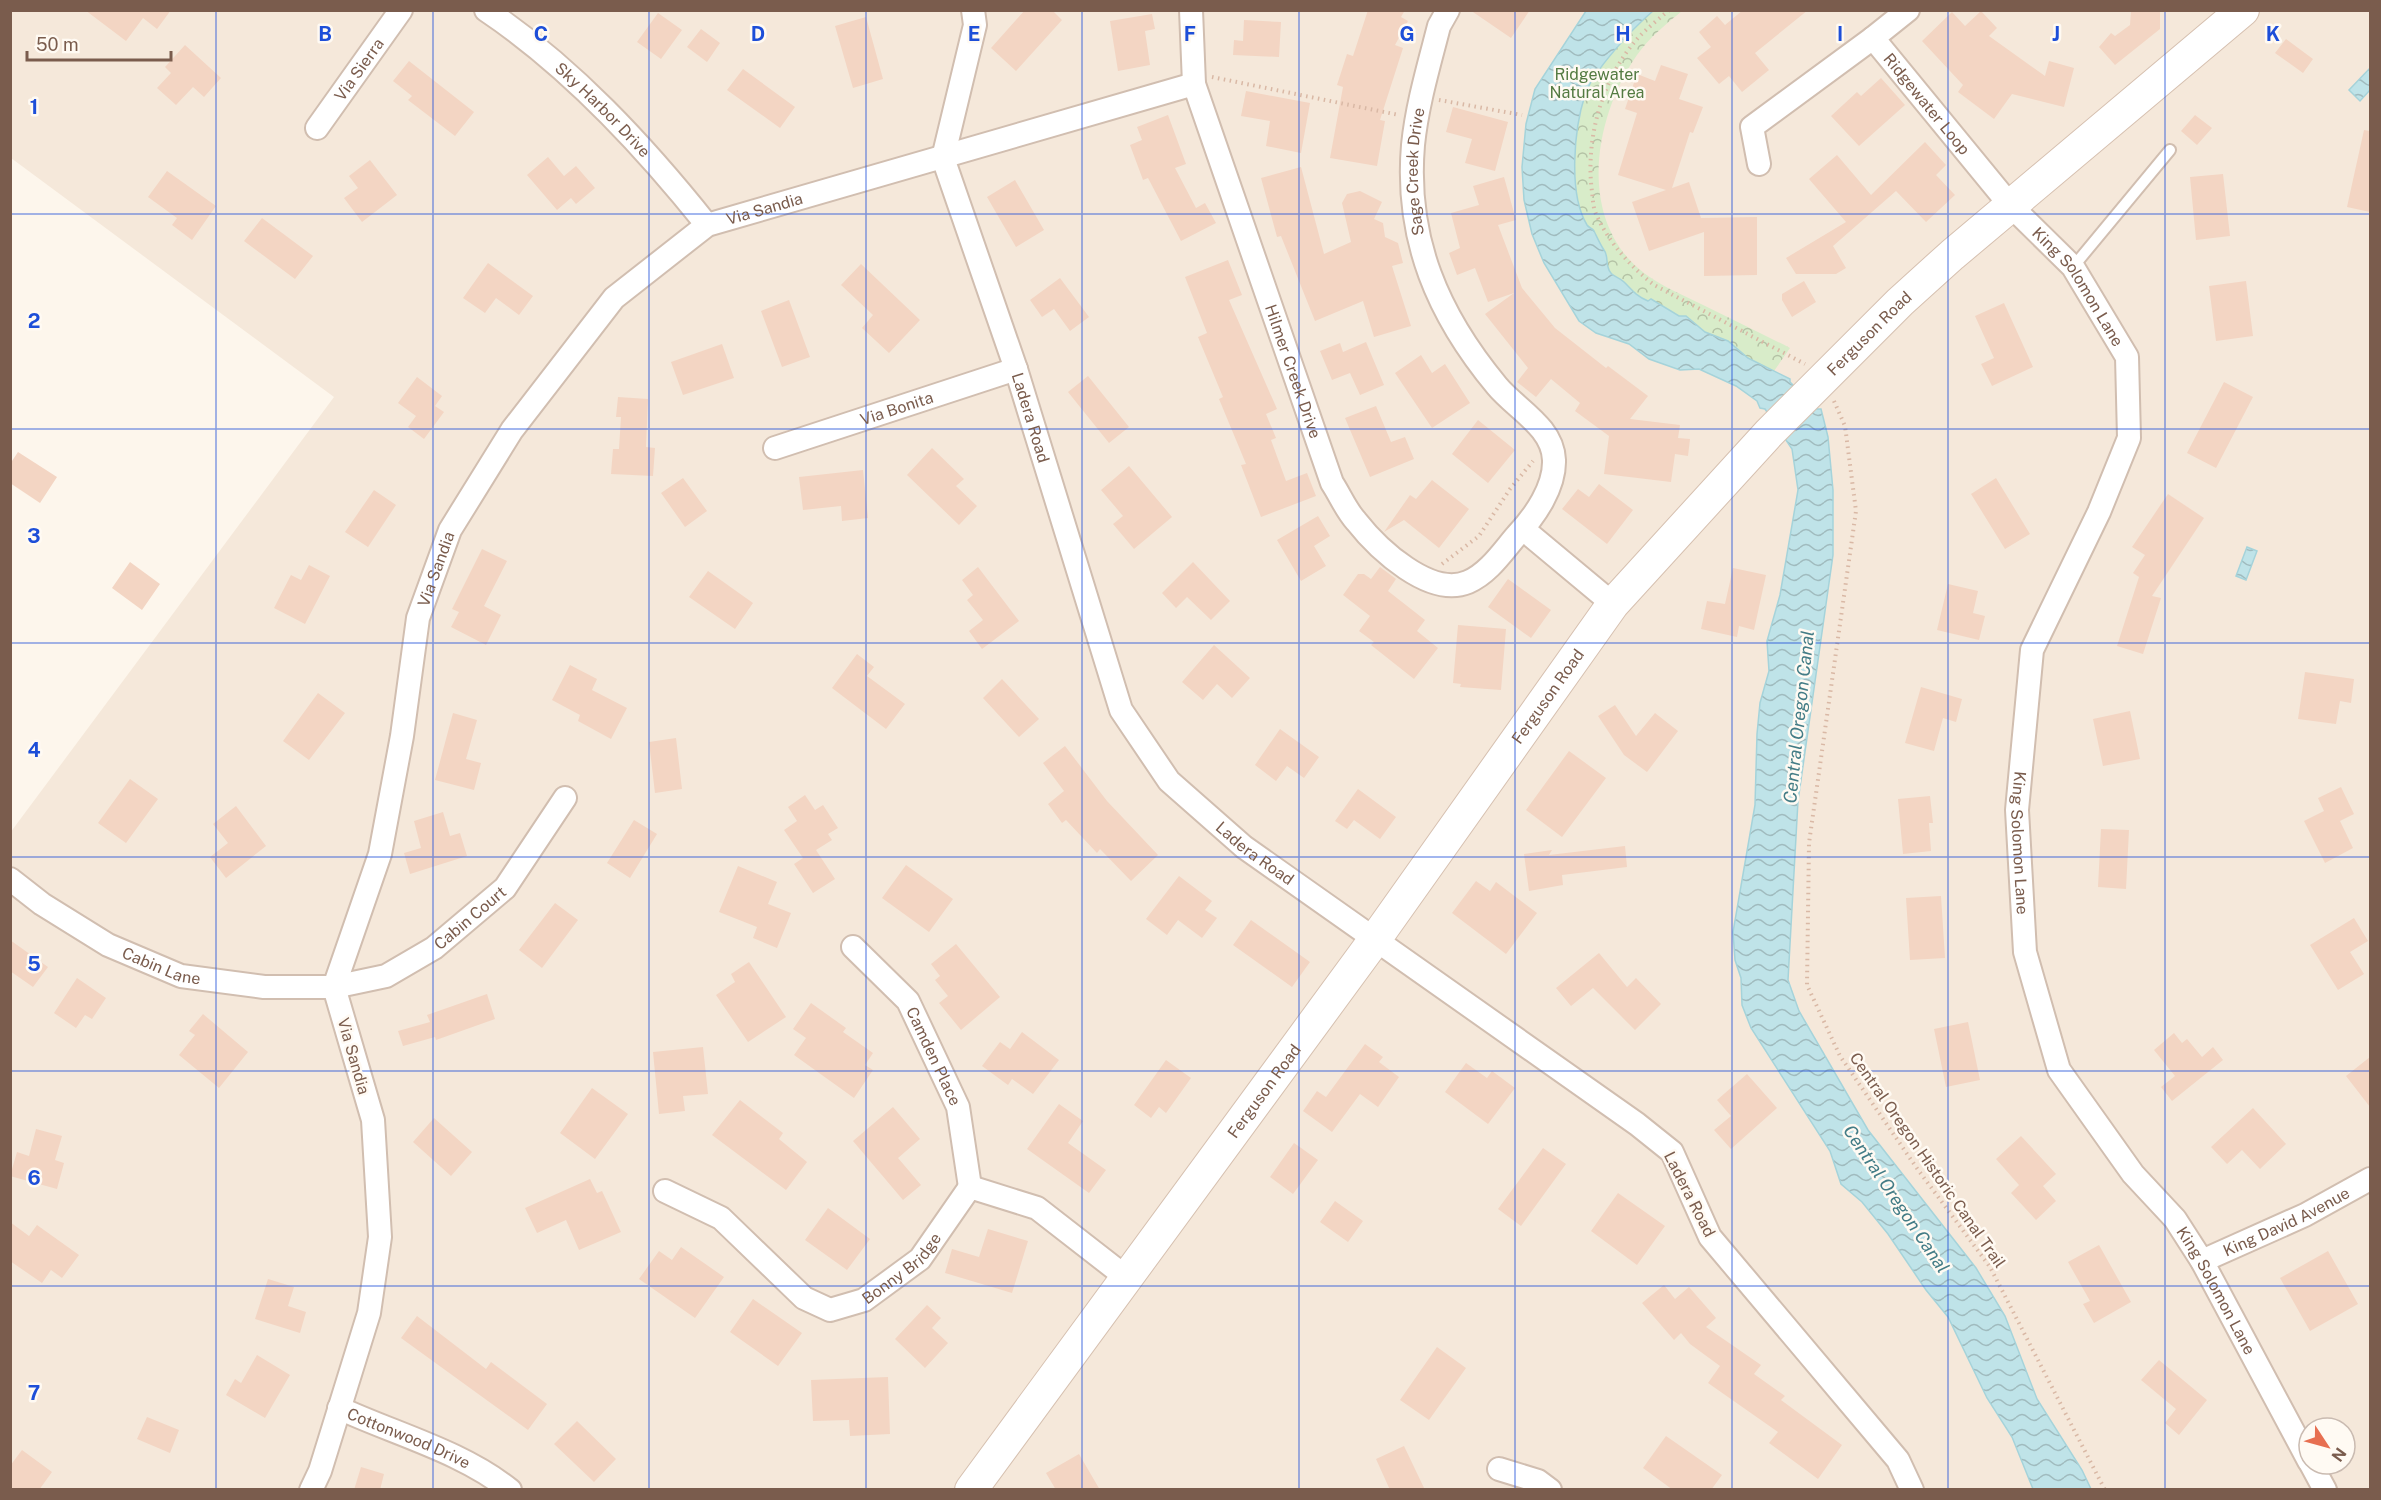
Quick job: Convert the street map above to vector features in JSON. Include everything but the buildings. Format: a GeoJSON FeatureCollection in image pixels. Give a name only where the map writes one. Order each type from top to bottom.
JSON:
{"type":"FeatureCollection","features":[{"type":"Feature","properties":{"kind":"street","name":"Via Sierra"},"geometry":{"type":"LineString","coordinates":[[317,128],[400,10]]}},
{"type":"Feature","properties":{"kind":"street","name":"Sky Harbor Drive"},"geometry":{"type":"LineString","coordinates":[[486,10],[510,27],[586,92],[671,179],[707,225]]}},
{"type":"Feature","properties":{"kind":"street"},"geometry":{"type":"LineString","coordinates":[[943,158],[975,26],[973,10]]}},
{"type":"Feature","properties":{"kind":"street","name":"Hilmer Creek Drive"},"geometry":{"type":"LineString","coordinates":[[1191,10],[1194,79],[1332,483],[1356,521],[1422,578],[1453,586],[1482,574],[1523,529]]}},
{"type":"Feature","properties":{"kind":"street","name":"Sage Creek Drive"},"geometry":{"type":"LineString","coordinates":[[1448,10],[1439,26],[1419,107],[1413,146],[1415,219],[1422,257],[1463,342],[1499,388],[1533,419],[1549,442],[1554,456],[1554,472],[1543,499],[1523,529]]}},
{"type":"Feature","properties":{"kind":"street","name":"Ridgewater Loop"},"geometry":{"type":"LineString","coordinates":[[1908,10],[1873,39],[2010,206]]}},
{"type":"Feature","properties":{"kind":"street","name":"Ferguson Road"},"geometry":{"type":"LineString","coordinates":[[971,1490],[1376,938],[1613,604],[1769,433],[1900,302],[2243,10]]}},
{"type":"Feature","properties":{"kind":"street"},"geometry":{"type":"LineString","coordinates":[[1759,164],[1752,127],[1873,39]]}},
{"type":"Feature","properties":{"kind":"street","name":"Via Sandia"},"geometry":{"type":"LineString","coordinates":[[311,1490],[320,1471],[369,1313],[380,1237],[373,1120],[334,987],[380,854],[402,736],[418,618],[450,530],[512,430],[614,298],[707,225],[943,158],[1194,79]]}},
{"type":"Feature","properties":{"kind":"street","name":"Ladera Road"},"geometry":{"type":"LineString","coordinates":[[943,158],[1016,369],[1121,710],[1169,781],[1244,847],[1376,938],[1637,1124],[1672,1152],[1710,1237],[1898,1460],[1912,1490]]}},
{"type":"Feature","properties":{"kind":"street","name":"King Solomon Lane"},"geometry":{"type":"LineString","coordinates":[[2010,206],[2073,267],[2127,357],[2128,438],[2099,512],[2032,650],[2017,810],[2025,952],[2059,1070],[2133,1174],[2175,1219],[2202,1261],[2297,1438]]}},
{"type":"Feature","properties":{"kind":"street","name":"Via Bonita"},"geometry":{"type":"LineString","coordinates":[[775,448],[1016,369]]}},
{"type":"Feature","properties":{"kind":"street"},"geometry":{"type":"LineString","coordinates":[[1523,529],[1613,604]]}},
{"type":"Feature","properties":{"kind":"street","name":"Cabin Court"},"geometry":{"type":"LineString","coordinates":[[334,987],[386,976],[434,948],[505,888],[565,798]]}},
{"type":"Feature","properties":{"kind":"street","name":"Cabin Lane"},"geometry":{"type":"LineString","coordinates":[[10,879],[42,904],[108,945],[181,976],[264,987],[334,987]]}},
{"type":"Feature","properties":{"kind":"street","name":"Camden Place"},"geometry":{"type":"LineString","coordinates":[[853,947],[908,1001],[958,1107],[970,1187]]}},
{"type":"Feature","properties":{"kind":"street","name":"King David Avenue"},"geometry":{"type":"LineString","coordinates":[[2202,1261],[2305,1215],[2370,1179]]}},
{"type":"Feature","properties":{"kind":"street"},"geometry":{"type":"LineString","coordinates":[[970,1187],[1037,1208],[1127,1278]]}},
{"type":"Feature","properties":{"kind":"street","name":"Bonny Bridge"},"geometry":{"type":"LineString","coordinates":[[665,1191],[721,1218],[804,1298],[830,1310],[864,1300],[920,1259],[970,1187]]}},
{"type":"Feature","properties":{"kind":"street","name":"Cottonwood Drive"},"geometry":{"type":"LineString","coordinates":[[339,1408],[422,1442],[497,1480],[510,1490]]}},
{"type":"Feature","properties":{"kind":"street"},"geometry":{"type":"LineString","coordinates":[[1499,1469],[1538,1481],[1550,1490]]}},
{"type":"Feature","properties":{"kind":"street","name":"King Solomon Lane"},"geometry":{"type":"LineString","coordinates":[[2318,1476],[2325,1490]]}},
{"type":"Feature","properties":{"kind":"lane"},"geometry":{"type":"LineString","coordinates":[[2073,267],[2170,150]]}},
{"type":"Feature","properties":{"kind":"path"},"geometry":{"type":"LineString","coordinates":[[1669,10],[1638,38],[1614,72],[1598,109],[1589,171],[1595,213],[1627,261],[1654,285],[1797,358],[1816,384]]}},
{"type":"Feature","properties":{"kind":"path"},"geometry":{"type":"LineString","coordinates":[[1194,79],[1401,116],[1437,100],[1522,115]]}},
{"type":"Feature","properties":{"kind":"path","name":"Central Oregon Historic Canal Trail"},"geometry":{"type":"LineString","coordinates":[[1816,384],[1845,426],[1856,511],[1809,843],[1807,985],[1840,1056],[1916,1167],[1990,1267],[2105,1490]]}},
{"type":"Feature","properties":{"kind":"path"},"geometry":{"type":"LineString","coordinates":[[1422,578],[1479,536],[1510,489],[1549,442]]}},
{"type":"Feature","properties":{"kind":"shaded area"},"geometry":{"type":"Polygon","coordinates":[[[11,11],[2370,11],[2370,1489],[11,1489],[10,833],[334,397],[11,158],[11,11]]]}},
{"type":"Feature","properties":{"kind":"green space","name":"Ridgewater Natural Area"},"geometry":{"type":"Polygon","coordinates":[[[1616,11],[1682,11],[1664,26],[1637,55],[1622,79],[1611,106],[1603,135],[1599,164],[1600,193],[1606,220],[1619,246],[1638,268],[1652,279],[1790,348],[1765,384],[1619,309],[1554,172],[1616,11]]]}},
{"type":"Feature","properties":{"kind":"water","name":"Central Oregon Canal"},"geometry":{"type":"Polygon","coordinates":[[[1586,11],[1653,11],[1625,39],[1596,74],[1585,95],[1578,125],[1575,161],[1577,196],[1587,225],[1594,231],[1605,252],[1609,270],[1612,275],[1622,280],[1640,297],[1648,301],[1651,299],[1679,316],[1686,316],[1705,332],[1728,341],[1748,358],[1790,379],[1790,382],[1817,409],[1821,409],[1828,437],[1833,490],[1833,555],[1798,801],[1788,980],[1799,1011],[1868,1130],[1976,1268],[2005,1316],[2037,1399],[2082,1470],[2091,1489],[2033,1489],[2012,1437],[1987,1398],[1948,1317],[1926,1290],[1888,1234],[1862,1202],[1841,1184],[1830,1151],[1751,1028],[1742,1005],[1741,978],[1735,960],[1733,932],[1755,805],[1760,703],[1769,671],[1767,641],[1780,595],[1798,490],[1792,449],[1765,409],[1760,408],[1757,401],[1736,386],[1699,369],[1680,370],[1649,359],[1629,344],[1596,333],[1579,321],[1544,263],[1532,234],[1524,200],[1522,167],[1526,124],[1535,89],[1586,11]]]}},
{"type":"Feature","properties":{"kind":"water"},"geometry":{"type":"Polygon","coordinates":[[[2370,68],[2370,90],[2360,101],[2349,90],[2370,68]]]}},
{"type":"Feature","properties":{"kind":"water"},"geometry":{"type":"Polygon","coordinates":[[[2247,547],[2257,551],[2246,580],[2236,576],[2247,547]]]}}]}
